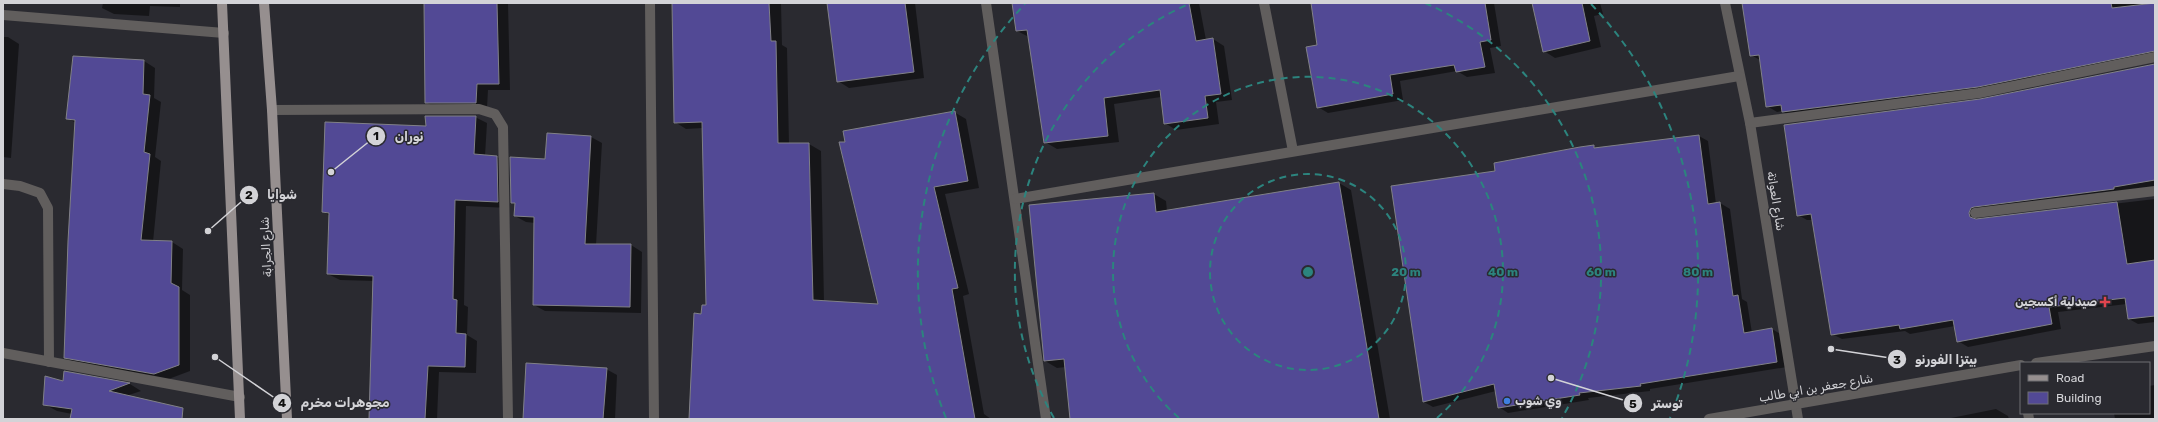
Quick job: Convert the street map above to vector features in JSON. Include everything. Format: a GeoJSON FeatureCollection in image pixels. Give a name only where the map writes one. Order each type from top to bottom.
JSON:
{"type":"FeatureCollection","features":[{"type":"Feature","properties":{"kind":"main road"},"geometry":{"type":"LineString","coordinates":[[222,3],[240,419]]}},
{"type":"Feature","properties":{"kind":"main road","name":"شارع الجرابة"},"geometry":{"type":"LineString","coordinates":[[264,3],[272,110],[287,419]]}},
{"type":"Feature","properties":{"kind":"street"},"geometry":{"type":"LineString","coordinates":[[650,3],[654,419]]}},
{"type":"Feature","properties":{"kind":"street"},"geometry":{"type":"LineString","coordinates":[[986,3],[1046,419]]}},
{"type":"Feature","properties":{"kind":"street"},"geometry":{"type":"LineString","coordinates":[[1264,3],[1293,151]]}},
{"type":"Feature","properties":{"kind":"street","name":"شارع العواتة"},"geometry":{"type":"LineString","coordinates":[[1725,3],[1750,123],[1798,419]]}},
{"type":"Feature","properties":{"kind":"street"},"geometry":{"type":"LineString","coordinates":[[3,15],[224,33]]}},
{"type":"Feature","properties":{"kind":"street"},"geometry":{"type":"LineString","coordinates":[[1750,123],[1979,93],[2155,57]]}},
{"type":"Feature","properties":{"kind":"street"},"geometry":{"type":"LineString","coordinates":[[1015,199],[1739,76]]}},
{"type":"Feature","properties":{"kind":"street"},"geometry":{"type":"LineString","coordinates":[[272,110],[479,109],[495,114],[503,127],[508,419]]}},
{"type":"Feature","properties":{"kind":"street"},"geometry":{"type":"LineString","coordinates":[[3,184],[20,186],[40,193],[48,208],[49,362]]}},
{"type":"Feature","properties":{"kind":"street"},"geometry":{"type":"LineString","coordinates":[[1975,212],[2155,191]]}},
{"type":"Feature","properties":{"kind":"street"},"geometry":{"type":"LineString","coordinates":[[2043,362],[2155,346]]}},
{"type":"Feature","properties":{"kind":"street"},"geometry":{"type":"LineString","coordinates":[[3,353],[240,397]]}},
{"type":"Feature","properties":{"kind":"street","name":"شارع جعفر بن ابي طالب"},"geometry":{"type":"LineString","coordinates":[[1709,419],[2020,368]]}},
{"type":"Feature","properties":{"kind":"building"},"geometry":{"type":"Polygon","coordinates":[[[424,3],[497,3],[499,84],[477,84],[476,103],[425,103],[424,3]]]}},
{"type":"Feature","properties":{"kind":"building"},"geometry":{"type":"Polygon","coordinates":[[[672,3],[769,3],[771,41],[776,41],[778,143],[809,143],[813,300],[878,304],[839,142],[845,142],[843,131],[955,111],[968,181],[934,187],[958,288],[952,289],[975,419],[689,419],[694,313],[701,314],[702,305],[706,305],[702,122],[674,123],[672,3]]]}},
{"type":"Feature","properties":{"kind":"building"},"geometry":{"type":"Polygon","coordinates":[[[827,3],[905,3],[914,72],[837,82],[827,3]]]}},
{"type":"Feature","properties":{"kind":"building"},"geometry":{"type":"Polygon","coordinates":[[[1012,3],[1189,3],[1196,41],[1213,38],[1221,94],[1205,96],[1208,118],[1164,124],[1160,90],[1104,98],[1108,136],[1044,143],[1027,30],[1016,31],[1012,3]]]}},
{"type":"Feature","properties":{"kind":"building"},"geometry":{"type":"Polygon","coordinates":[[[1311,3],[1485,3],[1491,40],[1480,42],[1485,67],[1456,72],[1454,65],[1390,75],[1393,94],[1317,108],[1306,47],[1317,45],[1311,3]]]}},
{"type":"Feature","properties":{"kind":"building"},"geometry":{"type":"Polygon","coordinates":[[[1532,3],[1582,3],[1590,41],[1543,52],[1532,3]]]}},
{"type":"Feature","properties":{"kind":"building"},"geometry":{"type":"Polygon","coordinates":[[[1742,3],[2111,3],[2112,8],[2155,3],[2155,51],[1978,87],[1782,112],[1781,105],[1766,107],[1759,55],[1750,56],[1742,3]]]}},
{"type":"Feature","properties":{"kind":"building"},"geometry":{"type":"Polygon","coordinates":[[[73,56],[144,60],[143,94],[150,95],[144,152],[150,154],[141,240],[172,241],[171,283],[179,287],[179,365],[154,374],[64,358],[68,241],[75,120],[66,119],[73,56]]]}},
{"type":"Feature","properties":{"kind":"building"},"geometry":{"type":"Polygon","coordinates":[[[2155,64],[2155,180],[2114,187],[2114,189],[1974,207],[1971,208],[1969,213],[1970,217],[1976,219],[2117,202],[2127,264],[2155,260],[2155,316],[2128,319],[2125,298],[2049,307],[2052,324],[1957,342],[1953,320],[1900,329],[1899,325],[1831,335],[1811,214],[1797,216],[1784,125],[1980,99],[2155,64]]]}},
{"type":"Feature","properties":{"kind":"building"},"geometry":{"type":"Polygon","coordinates":[[[425,116],[476,116],[474,154],[497,156],[498,202],[455,200],[453,299],[457,300],[456,333],[466,334],[465,367],[428,366],[425,419],[369,419],[373,276],[327,274],[329,213],[322,212],[325,122],[426,126],[425,116]]]}},
{"type":"Feature","properties":{"kind":"building"},"geometry":{"type":"Polygon","coordinates":[[[547,133],[591,136],[585,244],[631,244],[630,307],[533,305],[534,217],[514,216],[515,203],[511,203],[510,157],[545,159],[547,133]]]}},
{"type":"Feature","properties":{"kind":"building"},"geometry":{"type":"Polygon","coordinates":[[[1699,135],[1708,204],[1720,202],[1733,296],[1738,295],[1744,333],[1772,328],[1777,362],[1640,384],[1641,386],[1579,393],[1580,395],[1498,408],[1494,384],[1423,402],[1391,186],[1495,171],[1494,163],[1580,147],[1594,145],[1594,148],[1699,135]]]}},
{"type":"Feature","properties":{"kind":"building"},"geometry":{"type":"Polygon","coordinates":[[[1339,182],[1379,419],[1070,419],[1064,359],[1044,361],[1029,205],[1154,193],[1156,212],[1339,182]]]}},
{"type":"Feature","properties":{"kind":"building"},"geometry":{"type":"Polygon","coordinates":[[[526,363],[607,368],[603,419],[523,419],[526,363]]]}},
{"type":"Feature","properties":{"kind":"building"},"geometry":{"type":"Polygon","coordinates":[[[64,371],[130,383],[109,391],[183,408],[182,419],[70,419],[72,409],[43,405],[45,376],[63,381],[64,371]]]}},
{"type":"Feature","properties":{"kind":"place","name":"نوران"},"geometry":{"type":"Point","coordinates":[331,172]}},
{"type":"Feature","properties":{"kind":"place","name":"شوايا"},"geometry":{"type":"Point","coordinates":[208,231]}},
{"type":"Feature","properties":{"kind":"place","name":"صيدلية أكسجين"},"geometry":{"type":"Point","coordinates":[2105,302]}},
{"type":"Feature","properties":{"kind":"place","name":"بيتزا الفورنو"},"geometry":{"type":"Point","coordinates":[1831,349]}},
{"type":"Feature","properties":{"kind":"place","name":"مجوهرات مخرم"},"geometry":{"type":"Point","coordinates":[215,357]}},
{"type":"Feature","properties":{"kind":"place","name":"توستر"},"geometry":{"type":"Point","coordinates":[1551,378]}},
{"type":"Feature","properties":{"kind":"place","name":"وي شوب"},"geometry":{"type":"Point","coordinates":[1507,401]}}]}
